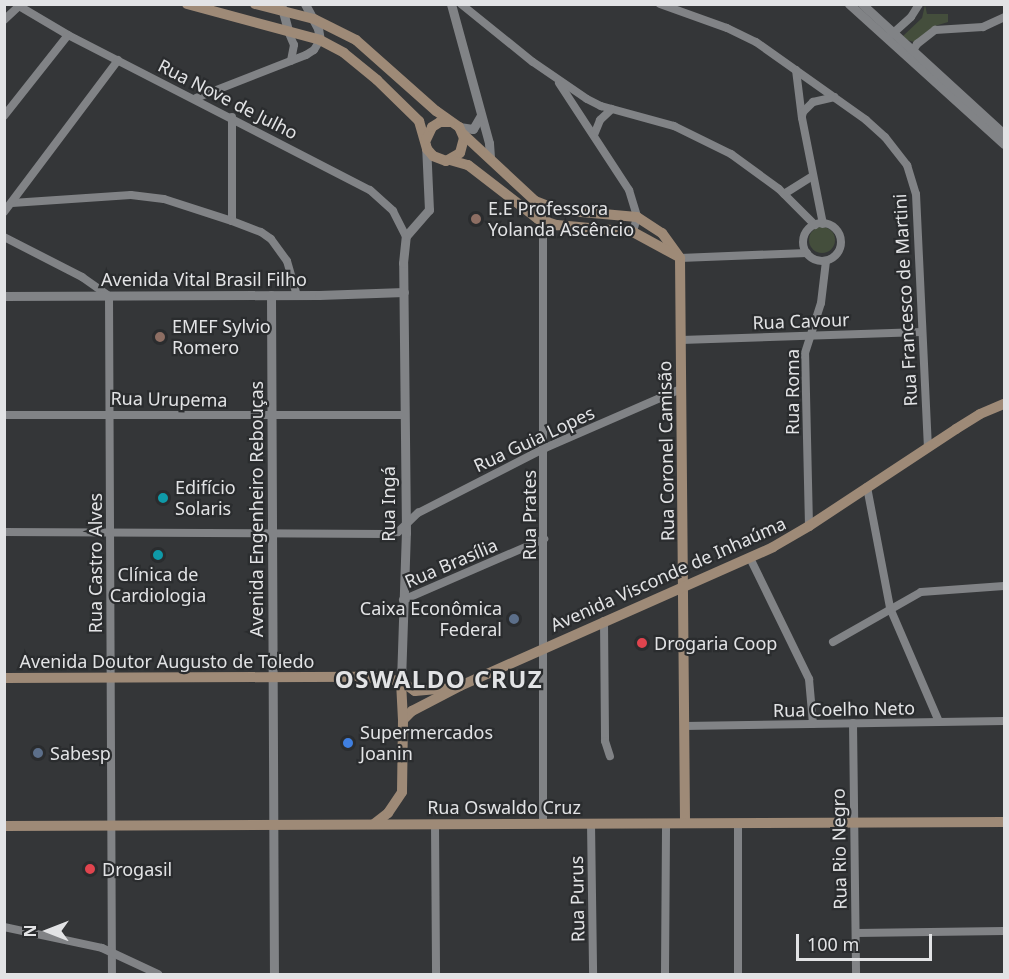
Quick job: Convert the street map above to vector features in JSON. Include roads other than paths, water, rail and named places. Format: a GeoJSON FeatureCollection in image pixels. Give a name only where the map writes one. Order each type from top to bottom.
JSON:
{"type":"FeatureCollection","features":[{"type":"Feature","properties":{"kind":"main road"},"geometry":{"type":"LineString","coordinates":[[187,4],[320,40],[344,52],[385,87],[419,121],[433,156],[468,165],[526,213],[545,222],[633,232],[680,258]]}},
{"type":"Feature","properties":{"kind":"main road"},"geometry":{"type":"LineString","coordinates":[[255,4],[282,8],[314,19],[356,40],[490,158],[523,192],[548,208],[637,217],[662,233],[680,258]]}},
{"type":"Feature","properties":{"kind":"main road"},"geometry":{"type":"LineString","coordinates":[[426,143],[428,132],[436,124],[457,128]]}},
{"type":"Feature","properties":{"kind":"main road"},"geometry":{"type":"LineString","coordinates":[[446,160],[462,150],[457,128]]}},
{"type":"Feature","properties":{"kind":"main road","name":"Rua Coronel Camisão"},"geometry":{"type":"LineString","coordinates":[[680,258],[684,823]]}},
{"type":"Feature","properties":{"kind":"main road","name":"Avenida Visconde de Inhaúma"},"geometry":{"type":"LineString","coordinates":[[403,720],[412,711],[460,686],[750,558],[809,526],[980,414],[1005,404]]}},
{"type":"Feature","properties":{"kind":"main road","name":"Avenida Doutor Augusto de Toledo"},"geometry":{"type":"LineString","coordinates":[[4,678],[272,676],[364,677],[401,681]]}},
{"type":"Feature","properties":{"kind":"main road","name":"Avenida Visconde de Inhaúma"},"geometry":{"type":"LineString","coordinates":[[401,681],[411,690],[420,692],[460,686]]}},
{"type":"Feature","properties":{"kind":"main road","name":"Rua Ingá"},"geometry":{"type":"LineString","coordinates":[[374,824],[388,813],[402,792],[401,681]]}},
{"type":"Feature","properties":{"kind":"main road","name":"Rua Oswaldo Cruz"},"geometry":{"type":"LineString","coordinates":[[4,826],[1005,822]]}},
{"type":"Feature","properties":{"kind":"street"},"geometry":{"type":"LineString","coordinates":[[196,98],[314,50],[320,40],[314,19],[304,4]]}},
{"type":"Feature","properties":{"kind":"street"},"geometry":{"type":"LineString","coordinates":[[451,4],[489,143],[490,158]]}},
{"type":"Feature","properties":{"kind":"street"},"geometry":{"type":"LineString","coordinates":[[461,4],[557,80],[594,103],[674,126],[706,140],[752,168],[819,224],[835,228],[841,240],[838,253],[826,261],[819,261],[807,253],[680,258]]}},
{"type":"Feature","properties":{"kind":"street","name":"Rua Francesco de Martini"},"geometry":{"type":"LineString","coordinates":[[660,4],[675,6],[741,34],[834,98],[885,137],[897,150],[913,178],[916,194],[928,447]]}},
{"type":"Feature","properties":{"kind":"street"},"geometry":{"type":"LineString","coordinates":[[849,4],[891,36]]}},
{"type":"Feature","properties":{"kind":"street"},"geometry":{"type":"LineString","coordinates":[[862,4],[891,36],[1005,144]]}},
{"type":"Feature","properties":{"kind":"street"},"geometry":{"type":"LineString","coordinates":[[891,36],[911,17],[919,4]]}},
{"type":"Feature","properties":{"kind":"street"},"geometry":{"type":"LineString","coordinates":[[4,20],[20,5]]}},
{"type":"Feature","properties":{"kind":"street","name":"Rua Nove de Julho"},"geometry":{"type":"LineString","coordinates":[[20,5],[68,35],[196,98],[370,190],[393,211],[406,236]]}},
{"type":"Feature","properties":{"kind":"street"},"geometry":{"type":"LineString","coordinates":[[282,8],[294,45],[291,61]]}},
{"type":"Feature","properties":{"kind":"street"},"geometry":{"type":"LineString","coordinates":[[910,54],[926,35],[935,30],[983,27],[1005,17]]}},
{"type":"Feature","properties":{"kind":"street"},"geometry":{"type":"LineString","coordinates":[[4,116],[68,35]]}},
{"type":"Feature","properties":{"kind":"street"},"geometry":{"type":"LineString","coordinates":[[910,54],[1005,134]]}},
{"type":"Feature","properties":{"kind":"street"},"geometry":{"type":"LineString","coordinates":[[4,212],[118,60]]}},
{"type":"Feature","properties":{"kind":"street"},"geometry":{"type":"LineString","coordinates":[[796,70],[819,224]]}},
{"type":"Feature","properties":{"kind":"street"},"geometry":{"type":"LineString","coordinates":[[557,80],[629,190],[637,217],[633,232]]}},
{"type":"Feature","properties":{"kind":"street"},"geometry":{"type":"LineString","coordinates":[[802,118],[803,112],[813,102],[834,98]]}},
{"type":"Feature","properties":{"kind":"street"},"geometry":{"type":"LineString","coordinates":[[594,135],[600,120],[612,109]]}},
{"type":"Feature","properties":{"kind":"street"},"geometry":{"type":"LineString","coordinates":[[457,128],[473,129],[481,115]]}},
{"type":"Feature","properties":{"kind":"street"},"geometry":{"type":"LineString","coordinates":[[232,117],[232,221]]}},
{"type":"Feature","properties":{"kind":"street"},"geometry":{"type":"LineString","coordinates":[[406,236],[429,210],[426,143]]}},
{"type":"Feature","properties":{"kind":"street"},"geometry":{"type":"LineString","coordinates":[[428,181],[430,170],[446,160]]}},
{"type":"Feature","properties":{"kind":"street"},"geometry":{"type":"LineString","coordinates":[[784,194],[813,176]]}},
{"type":"Feature","properties":{"kind":"street"},"geometry":{"type":"LineString","coordinates":[[12,203],[131,195],[148,196],[232,221],[261,232],[280,249],[287,261],[297,295]]}},
{"type":"Feature","properties":{"kind":"street","name":"Rua Prates"},"geometry":{"type":"LineString","coordinates":[[543,824],[545,448],[543,234],[548,208]]}},
{"type":"Feature","properties":{"kind":"street"},"geometry":{"type":"LineString","coordinates":[[807,253],[804,241],[810,229],[819,224]]}},
{"type":"Feature","properties":{"kind":"street","name":"Rua Ingá"},"geometry":{"type":"LineString","coordinates":[[401,681],[405,527],[403,263],[406,236]]}},
{"type":"Feature","properties":{"kind":"street"},"geometry":{"type":"LineString","coordinates":[[4,237],[82,276],[109,296]]}},
{"type":"Feature","properties":{"kind":"street","name":"Rua Roma"},"geometry":{"type":"LineString","coordinates":[[809,526],[805,353],[821,303],[826,261]]}},
{"type":"Feature","properties":{"kind":"street","name":"Avenida Vital Brasil Filho"},"geometry":{"type":"LineString","coordinates":[[4,296],[297,295],[404,292]]}},
{"type":"Feature","properties":{"kind":"street","name":"Avenida Engenheiro Rebouças"},"geometry":{"type":"LineString","coordinates":[[271,295],[274,532],[272,676],[274,975]]}},
{"type":"Feature","properties":{"kind":"street","name":"Rua Castro Alves"},"geometry":{"type":"LineString","coordinates":[[109,296],[112,975]]}},
{"type":"Feature","properties":{"kind":"street","name":"Rua Cavour"},"geometry":{"type":"LineString","coordinates":[[681,340],[922,333]]}},
{"type":"Feature","properties":{"kind":"street","name":"Rua Guia Lopes"},"geometry":{"type":"LineString","coordinates":[[405,527],[418,513],[545,448],[681,389]]}},
{"type":"Feature","properties":{"kind":"street","name":"Rua Urupema"},"geometry":{"type":"LineString","coordinates":[[4,415],[109,413],[272,416],[405,415]]}},
{"type":"Feature","properties":{"kind":"street"},"geometry":{"type":"LineString","coordinates":[[867,487],[890,608],[939,722]]}},
{"type":"Feature","properties":{"kind":"street"},"geometry":{"type":"LineString","coordinates":[[4,532],[385,534],[398,532],[405,527]]}},
{"type":"Feature","properties":{"kind":"street","name":"Rua Brasília"},"geometry":{"type":"LineString","coordinates":[[403,600],[544,539]]}},
{"type":"Feature","properties":{"kind":"street"},"geometry":{"type":"LineString","coordinates":[[750,558],[809,679],[813,724]]}},
{"type":"Feature","properties":{"kind":"street"},"geometry":{"type":"LineString","coordinates":[[833,642],[921,592],[1005,586]]}},
{"type":"Feature","properties":{"kind":"street"},"geometry":{"type":"LineString","coordinates":[[604,621],[605,741],[610,756]]}},
{"type":"Feature","properties":{"kind":"street","name":"Rua Coelho Neto"},"geometry":{"type":"LineString","coordinates":[[684,726],[1005,721]]}},
{"type":"Feature","properties":{"kind":"street","name":"Rua Rio Negro"},"geometry":{"type":"LineString","coordinates":[[853,723],[856,975]]}},
{"type":"Feature","properties":{"kind":"street"},"geometry":{"type":"LineString","coordinates":[[665,975],[666,823]]}},
{"type":"Feature","properties":{"kind":"street"},"geometry":{"type":"LineString","coordinates":[[738,823],[738,975]]}},
{"type":"Feature","properties":{"kind":"street"},"geometry":{"type":"LineString","coordinates":[[435,824],[436,975]]}},
{"type":"Feature","properties":{"kind":"street","name":"Rua Purus"},"geometry":{"type":"LineString","coordinates":[[591,824],[593,975]]}},
{"type":"Feature","properties":{"kind":"street"},"geometry":{"type":"LineString","coordinates":[[4,927],[112,952],[158,975]]}},
{"type":"Feature","properties":{"kind":"street"},"geometry":{"type":"LineString","coordinates":[[855,933],[1005,931]]}},
{"type":"Feature","properties":{"kind":"place","name":"E.E Professora Yolanda Ascêncio"},"geometry":{"type":"Point","coordinates":[476,219]}},
{"type":"Feature","properties":{"kind":"place","name":"EMEF Sylvio Romero"},"geometry":{"type":"Point","coordinates":[160,337]}},
{"type":"Feature","properties":{"kind":"place","name":"Edifício Solaris"},"geometry":{"type":"Point","coordinates":[163,498]}},
{"type":"Feature","properties":{"kind":"place","name":"Clínica de Cardiologia"},"geometry":{"type":"Point","coordinates":[158,555]}},
{"type":"Feature","properties":{"kind":"place","name":"Caixa Econômica Federal"},"geometry":{"type":"Point","coordinates":[514,619]}},
{"type":"Feature","properties":{"kind":"place","name":"Drogaria Coop"},"geometry":{"type":"Point","coordinates":[642,643]}},
{"type":"Feature","properties":{"kind":"place","name":"Supermercados Joanin"},"geometry":{"type":"Point","coordinates":[348,743]}},
{"type":"Feature","properties":{"kind":"place","name":"Sabesp"},"geometry":{"type":"Point","coordinates":[38,753]}},
{"type":"Feature","properties":{"kind":"place","name":"Drogasil"},"geometry":{"type":"Point","coordinates":[90,869]}},
{"type":"Feature","properties":{"kind":"district","name":"OSWALDO CRUZ"},"geometry":{"type":"Point","coordinates":[439,679]}}]}
